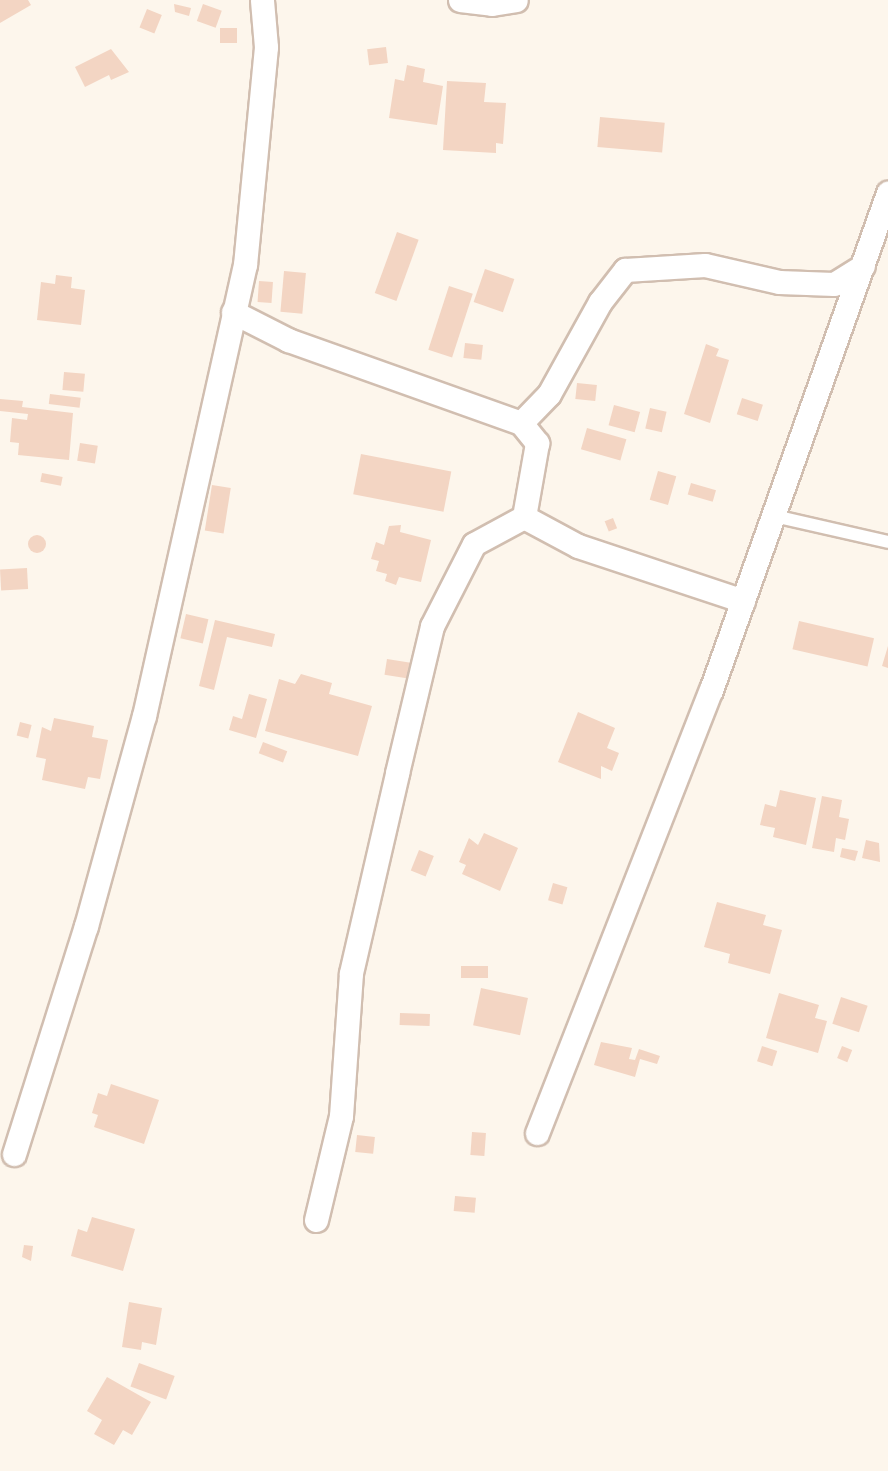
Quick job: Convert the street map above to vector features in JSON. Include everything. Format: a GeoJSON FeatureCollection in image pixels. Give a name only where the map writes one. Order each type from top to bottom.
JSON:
{"type":"FeatureCollection","features":[{"type":"Feature","properties":{"kind":"street"},"geometry":{"type":"LineString","coordinates":[[14,1154],[86,926],[144,716],[245,265],[267,47],[262,0]]}},
{"type":"Feature","properties":{"kind":"street"},"geometry":{"type":"LineString","coordinates":[[469,1],[516,0]]}},
{"type":"Feature","properties":{"kind":"street"},"geometry":{"type":"LineString","coordinates":[[537,1133],[743,601],[888,193]]}},
{"type":"Feature","properties":{"kind":"street"},"geometry":{"type":"LineString","coordinates":[[521,423],[550,394],[600,302],[625,270],[705,265],[779,282],[834,284],[863,266]]}},
{"type":"Feature","properties":{"kind":"street"},"geometry":{"type":"LineString","coordinates":[[233,312],[288,340],[521,423],[537,443],[523,517]]}},
{"type":"Feature","properties":{"kind":"street"},"geometry":{"type":"LineString","coordinates":[[523,517],[578,546],[743,601]]}},
{"type":"Feature","properties":{"kind":"street"},"geometry":{"type":"LineString","coordinates":[[316,1220],[341,1116],[351,973],[432,626],[474,544],[523,517]]}},
{"type":"Feature","properties":{"kind":"lane"},"geometry":{"type":"LineString","coordinates":[[774,516],[888,542]]}},
{"type":"Feature","properties":{"kind":"building"},"geometry":{"type":"Polygon","coordinates":[[[0,0],[28,0],[31,5],[0,23],[0,0]]]}},
{"type":"Feature","properties":{"kind":"building"},"geometry":{"type":"Polygon","coordinates":[[[174,4],[191,8],[189,16],[175,12],[174,4]]]}},
{"type":"Feature","properties":{"kind":"building"},"geometry":{"type":"Polygon","coordinates":[[[203,4],[222,11],[216,28],[197,21],[203,4]]]}},
{"type":"Feature","properties":{"kind":"building"},"geometry":{"type":"Polygon","coordinates":[[[147,9],[162,15],[154,34],[140,28],[147,9]]]}},
{"type":"Feature","properties":{"kind":"building"},"geometry":{"type":"Polygon","coordinates":[[[220,28],[237,28],[237,43],[220,43],[220,28]]]}},
{"type":"Feature","properties":{"kind":"building"},"geometry":{"type":"Polygon","coordinates":[[[386,47],[388,63],[369,65],[367,49],[386,47]]]}},
{"type":"Feature","properties":{"kind":"building"},"geometry":{"type":"Polygon","coordinates":[[[111,49],[129,72],[111,80],[109,75],[85,87],[75,67],[111,49]]]}},
{"type":"Feature","properties":{"kind":"building"},"geometry":{"type":"Polygon","coordinates":[[[407,65],[425,69],[423,82],[443,86],[437,125],[389,118],[395,79],[404,81],[407,65]]]}},
{"type":"Feature","properties":{"kind":"building"},"geometry":{"type":"Polygon","coordinates":[[[447,81],[486,83],[484,102],[506,103],[503,144],[496,143],[496,153],[443,150],[447,81]]]}},
{"type":"Feature","properties":{"kind":"building"},"geometry":{"type":"Polygon","coordinates":[[[600,117],[665,123],[662,153],[597,147],[600,117]]]}},
{"type":"Feature","properties":{"kind":"building"},"geometry":{"type":"Polygon","coordinates":[[[397,232],[419,240],[396,301],[375,293],[397,232]]]}},
{"type":"Feature","properties":{"kind":"building"},"geometry":{"type":"Polygon","coordinates":[[[485,269],[514,279],[503,312],[474,302],[485,269]]]}},
{"type":"Feature","properties":{"kind":"building"},"geometry":{"type":"Polygon","coordinates":[[[284,271],[306,273],[302,314],[280,312],[284,271]]]}},
{"type":"Feature","properties":{"kind":"building"},"geometry":{"type":"Polygon","coordinates":[[[56,275],[72,277],[71,288],[85,290],[81,325],[37,320],[41,282],[55,284],[56,275]]]}},
{"type":"Feature","properties":{"kind":"building"},"geometry":{"type":"Polygon","coordinates":[[[259,281],[273,282],[272,303],[258,302],[259,281]]]}},
{"type":"Feature","properties":{"kind":"building"},"geometry":{"type":"Polygon","coordinates":[[[449,286],[473,294],[452,357],[428,350],[449,286]]]}},
{"type":"Feature","properties":{"kind":"building"},"geometry":{"type":"Polygon","coordinates":[[[465,343],[483,345],[481,360],[463,358],[465,343]]]}},
{"type":"Feature","properties":{"kind":"building"},"geometry":{"type":"Polygon","coordinates":[[[706,344],[719,349],[716,356],[729,360],[710,423],[684,414],[706,344]]]}},
{"type":"Feature","properties":{"kind":"building"},"geometry":{"type":"Polygon","coordinates":[[[64,372],[85,374],[83,392],[62,390],[64,372]]]}},
{"type":"Feature","properties":{"kind":"building"},"geometry":{"type":"Polygon","coordinates":[[[577,383],[597,385],[595,401],[575,399],[577,383]]]}},
{"type":"Feature","properties":{"kind":"building"},"geometry":{"type":"Polygon","coordinates":[[[50,394],[81,398],[80,408],[49,404],[50,394]]]}},
{"type":"Feature","properties":{"kind":"building"},"geometry":{"type":"Polygon","coordinates":[[[742,398],[763,405],[758,421],[737,414],[742,398]]]}},
{"type":"Feature","properties":{"kind":"building"},"geometry":{"type":"Polygon","coordinates":[[[0,399],[23,401],[22,407],[73,413],[69,460],[18,455],[19,443],[10,442],[12,418],[27,420],[28,414],[0,411],[0,399]]]}},
{"type":"Feature","properties":{"kind":"building"},"geometry":{"type":"Polygon","coordinates":[[[614,405],[640,412],[635,432],[609,425],[614,405]]]}},
{"type":"Feature","properties":{"kind":"building"},"geometry":{"type":"Polygon","coordinates":[[[650,408],[667,412],[662,432],[645,428],[650,408]]]}},
{"type":"Feature","properties":{"kind":"building"},"geometry":{"type":"Polygon","coordinates":[[[587,428],[626,439],[620,460],[581,449],[587,428]]]}},
{"type":"Feature","properties":{"kind":"building"},"geometry":{"type":"Polygon","coordinates":[[[80,443],[98,446],[95,464],[77,461],[80,443]]]}},
{"type":"Feature","properties":{"kind":"building"},"geometry":{"type":"Polygon","coordinates":[[[361,454],[451,472],[443,512],[353,494],[361,454]]]}},
{"type":"Feature","properties":{"kind":"building"},"geometry":{"type":"Polygon","coordinates":[[[658,471],[676,476],[668,505],[650,500],[658,471]]]}},
{"type":"Feature","properties":{"kind":"building"},"geometry":{"type":"Polygon","coordinates":[[[42,473],[63,477],[61,486],[40,482],[42,473]]]}},
{"type":"Feature","properties":{"kind":"building"},"geometry":{"type":"Polygon","coordinates":[[[691,483],[716,490],[713,502],[688,495],[691,483]]]}},
{"type":"Feature","properties":{"kind":"building"},"geometry":{"type":"Polygon","coordinates":[[[212,485],[231,488],[224,533],[205,530],[212,485]]]}},
{"type":"Feature","properties":{"kind":"building"},"geometry":{"type":"Polygon","coordinates":[[[613,518],[617,528],[609,532],[605,521],[613,518]]]}},
{"type":"Feature","properties":{"kind":"building"},"geometry":{"type":"Polygon","coordinates":[[[401,525],[400,532],[431,540],[421,582],[399,577],[396,585],[385,581],[387,574],[376,571],[379,561],[371,559],[376,542],[384,545],[389,526],[401,525]]]}},
{"type":"Feature","properties":{"kind":"building"},"geometry":{"type":"Polygon","coordinates":[[[37,535],[43,538],[46,544],[43,550],[37,553],[31,550],[28,544],[31,538],[37,535]]]}},
{"type":"Feature","properties":{"kind":"building"},"geometry":{"type":"Polygon","coordinates":[[[27,568],[28,589],[1,590],[0,569],[27,568]]]}},
{"type":"Feature","properties":{"kind":"building"},"geometry":{"type":"Polygon","coordinates":[[[186,614],[208,619],[203,644],[180,638],[186,614]]]}},
{"type":"Feature","properties":{"kind":"building"},"geometry":{"type":"Polygon","coordinates":[[[215,620],[275,634],[272,647],[227,637],[214,690],[199,686],[215,620]]]}},
{"type":"Feature","properties":{"kind":"building"},"geometry":{"type":"Polygon","coordinates":[[[799,621],[874,638],[868,667],[792,649],[799,621]]]}},
{"type":"Feature","properties":{"kind":"building"},"geometry":{"type":"Polygon","coordinates":[[[888,646],[888,668],[882,666],[888,646]]]}},
{"type":"Feature","properties":{"kind":"building"},"geometry":{"type":"Polygon","coordinates":[[[387,659],[411,663],[408,679],[384,675],[387,659]]]}},
{"type":"Feature","properties":{"kind":"building"},"geometry":{"type":"Polygon","coordinates":[[[301,674],[332,683],[329,694],[372,706],[358,756],[265,731],[279,679],[295,684],[301,674]]]}},
{"type":"Feature","properties":{"kind":"building"},"geometry":{"type":"Polygon","coordinates":[[[249,694],[267,699],[256,738],[229,730],[233,716],[242,719],[249,694]]]}},
{"type":"Feature","properties":{"kind":"building"},"geometry":{"type":"Polygon","coordinates":[[[578,712],[615,728],[607,748],[619,753],[612,771],[601,766],[601,779],[558,762],[578,712]]]}},
{"type":"Feature","properties":{"kind":"building"},"geometry":{"type":"Polygon","coordinates":[[[54,718],[94,726],[92,737],[108,740],[100,779],[88,777],[85,789],[42,780],[46,759],[36,757],[42,727],[51,731],[54,718]]]}},
{"type":"Feature","properties":{"kind":"building"},"geometry":{"type":"Polygon","coordinates":[[[20,722],[32,725],[28,738],[17,736],[20,722]]]}},
{"type":"Feature","properties":{"kind":"building"},"geometry":{"type":"Polygon","coordinates":[[[263,742],[287,751],[283,763],[259,753],[263,742]]]}},
{"type":"Feature","properties":{"kind":"building"},"geometry":{"type":"Polygon","coordinates":[[[780,790],[816,798],[806,845],[773,837],[775,828],[760,825],[765,804],[776,807],[780,790]]]}},
{"type":"Feature","properties":{"kind":"building"},"geometry":{"type":"Polygon","coordinates":[[[822,796],[842,800],[839,817],[849,819],[845,840],[836,838],[834,852],[812,848],[822,796]]]}},
{"type":"Feature","properties":{"kind":"building"},"geometry":{"type":"Polygon","coordinates":[[[484,833],[518,848],[500,891],[462,874],[466,865],[459,862],[469,838],[478,845],[484,833]]]}},
{"type":"Feature","properties":{"kind":"building"},"geometry":{"type":"Polygon","coordinates":[[[866,840],[879,843],[880,862],[862,858],[866,840]]]}},
{"type":"Feature","properties":{"kind":"building"},"geometry":{"type":"Polygon","coordinates":[[[842,848],[858,851],[855,861],[840,857],[842,848]]]}},
{"type":"Feature","properties":{"kind":"building"},"geometry":{"type":"Polygon","coordinates":[[[419,850],[434,856],[426,876],[411,870],[419,850]]]}},
{"type":"Feature","properties":{"kind":"building"},"geometry":{"type":"Polygon","coordinates":[[[553,883],[567,887],[562,904],[548,900],[553,883]]]}},
{"type":"Feature","properties":{"kind":"building"},"geometry":{"type":"Polygon","coordinates":[[[717,902],[766,915],[763,925],[782,930],[770,974],[728,963],[730,954],[704,947],[717,902]]]}},
{"type":"Feature","properties":{"kind":"building"},"geometry":{"type":"Polygon","coordinates":[[[461,966],[488,966],[488,978],[461,978],[461,966]]]}},
{"type":"Feature","properties":{"kind":"building"},"geometry":{"type":"Polygon","coordinates":[[[481,988],[528,998],[520,1035],[473,1025],[481,988]]]}},
{"type":"Feature","properties":{"kind":"building"},"geometry":{"type":"Polygon","coordinates":[[[779,993],[819,1005],[815,1018],[827,1021],[818,1053],[766,1038],[779,993]]]}},
{"type":"Feature","properties":{"kind":"building"},"geometry":{"type":"Polygon","coordinates":[[[841,997],[868,1006],[859,1032],[832,1024],[841,997]]]}},
{"type":"Feature","properties":{"kind":"building"},"geometry":{"type":"Polygon","coordinates":[[[400,1013],[430,1014],[430,1026],[400,1025],[400,1013]]]}},
{"type":"Feature","properties":{"kind":"building"},"geometry":{"type":"Polygon","coordinates":[[[601,1042],[632,1048],[629,1059],[635,1060],[639,1049],[660,1056],[657,1064],[640,1059],[635,1077],[594,1065],[601,1042]]]}},
{"type":"Feature","properties":{"kind":"building"},"geometry":{"type":"Polygon","coordinates":[[[762,1046],[777,1051],[772,1066],[757,1061],[762,1046]]]}},
{"type":"Feature","properties":{"kind":"building"},"geometry":{"type":"Polygon","coordinates":[[[842,1046],[852,1050],[847,1062],[837,1058],[842,1046]]]}},
{"type":"Feature","properties":{"kind":"building"},"geometry":{"type":"Polygon","coordinates":[[[111,1084],[159,1100],[144,1144],[94,1127],[98,1115],[92,1113],[98,1093],[107,1096],[111,1084]]]}},
{"type":"Feature","properties":{"kind":"building"},"geometry":{"type":"Polygon","coordinates":[[[472,1132],[486,1133],[484,1156],[470,1155],[472,1132]]]}},
{"type":"Feature","properties":{"kind":"building"},"geometry":{"type":"Polygon","coordinates":[[[357,1135],[375,1137],[373,1154],[355,1152],[357,1135]]]}},
{"type":"Feature","properties":{"kind":"building"},"geometry":{"type":"Polygon","coordinates":[[[455,1196],[476,1198],[475,1213],[454,1211],[455,1196]]]}},
{"type":"Feature","properties":{"kind":"building"},"geometry":{"type":"Polygon","coordinates":[[[92,1217],[135,1229],[123,1271],[71,1256],[78,1229],[87,1232],[92,1217]]]}},
{"type":"Feature","properties":{"kind":"building"},"geometry":{"type":"Polygon","coordinates":[[[24,1245],[33,1246],[31,1261],[22,1257],[24,1245]]]}},
{"type":"Feature","properties":{"kind":"building"},"geometry":{"type":"Polygon","coordinates":[[[129,1302],[162,1308],[156,1345],[142,1342],[141,1350],[122,1347],[129,1302]]]}},
{"type":"Feature","properties":{"kind":"building"},"geometry":{"type":"Polygon","coordinates":[[[139,1363],[175,1376],[166,1399],[130,1386],[139,1363]]]}},
{"type":"Feature","properties":{"kind":"building"},"geometry":{"type":"Polygon","coordinates":[[[107,1377],[151,1402],[132,1435],[123,1430],[114,1445],[94,1434],[102,1420],[87,1411],[107,1377]]]}}]}
